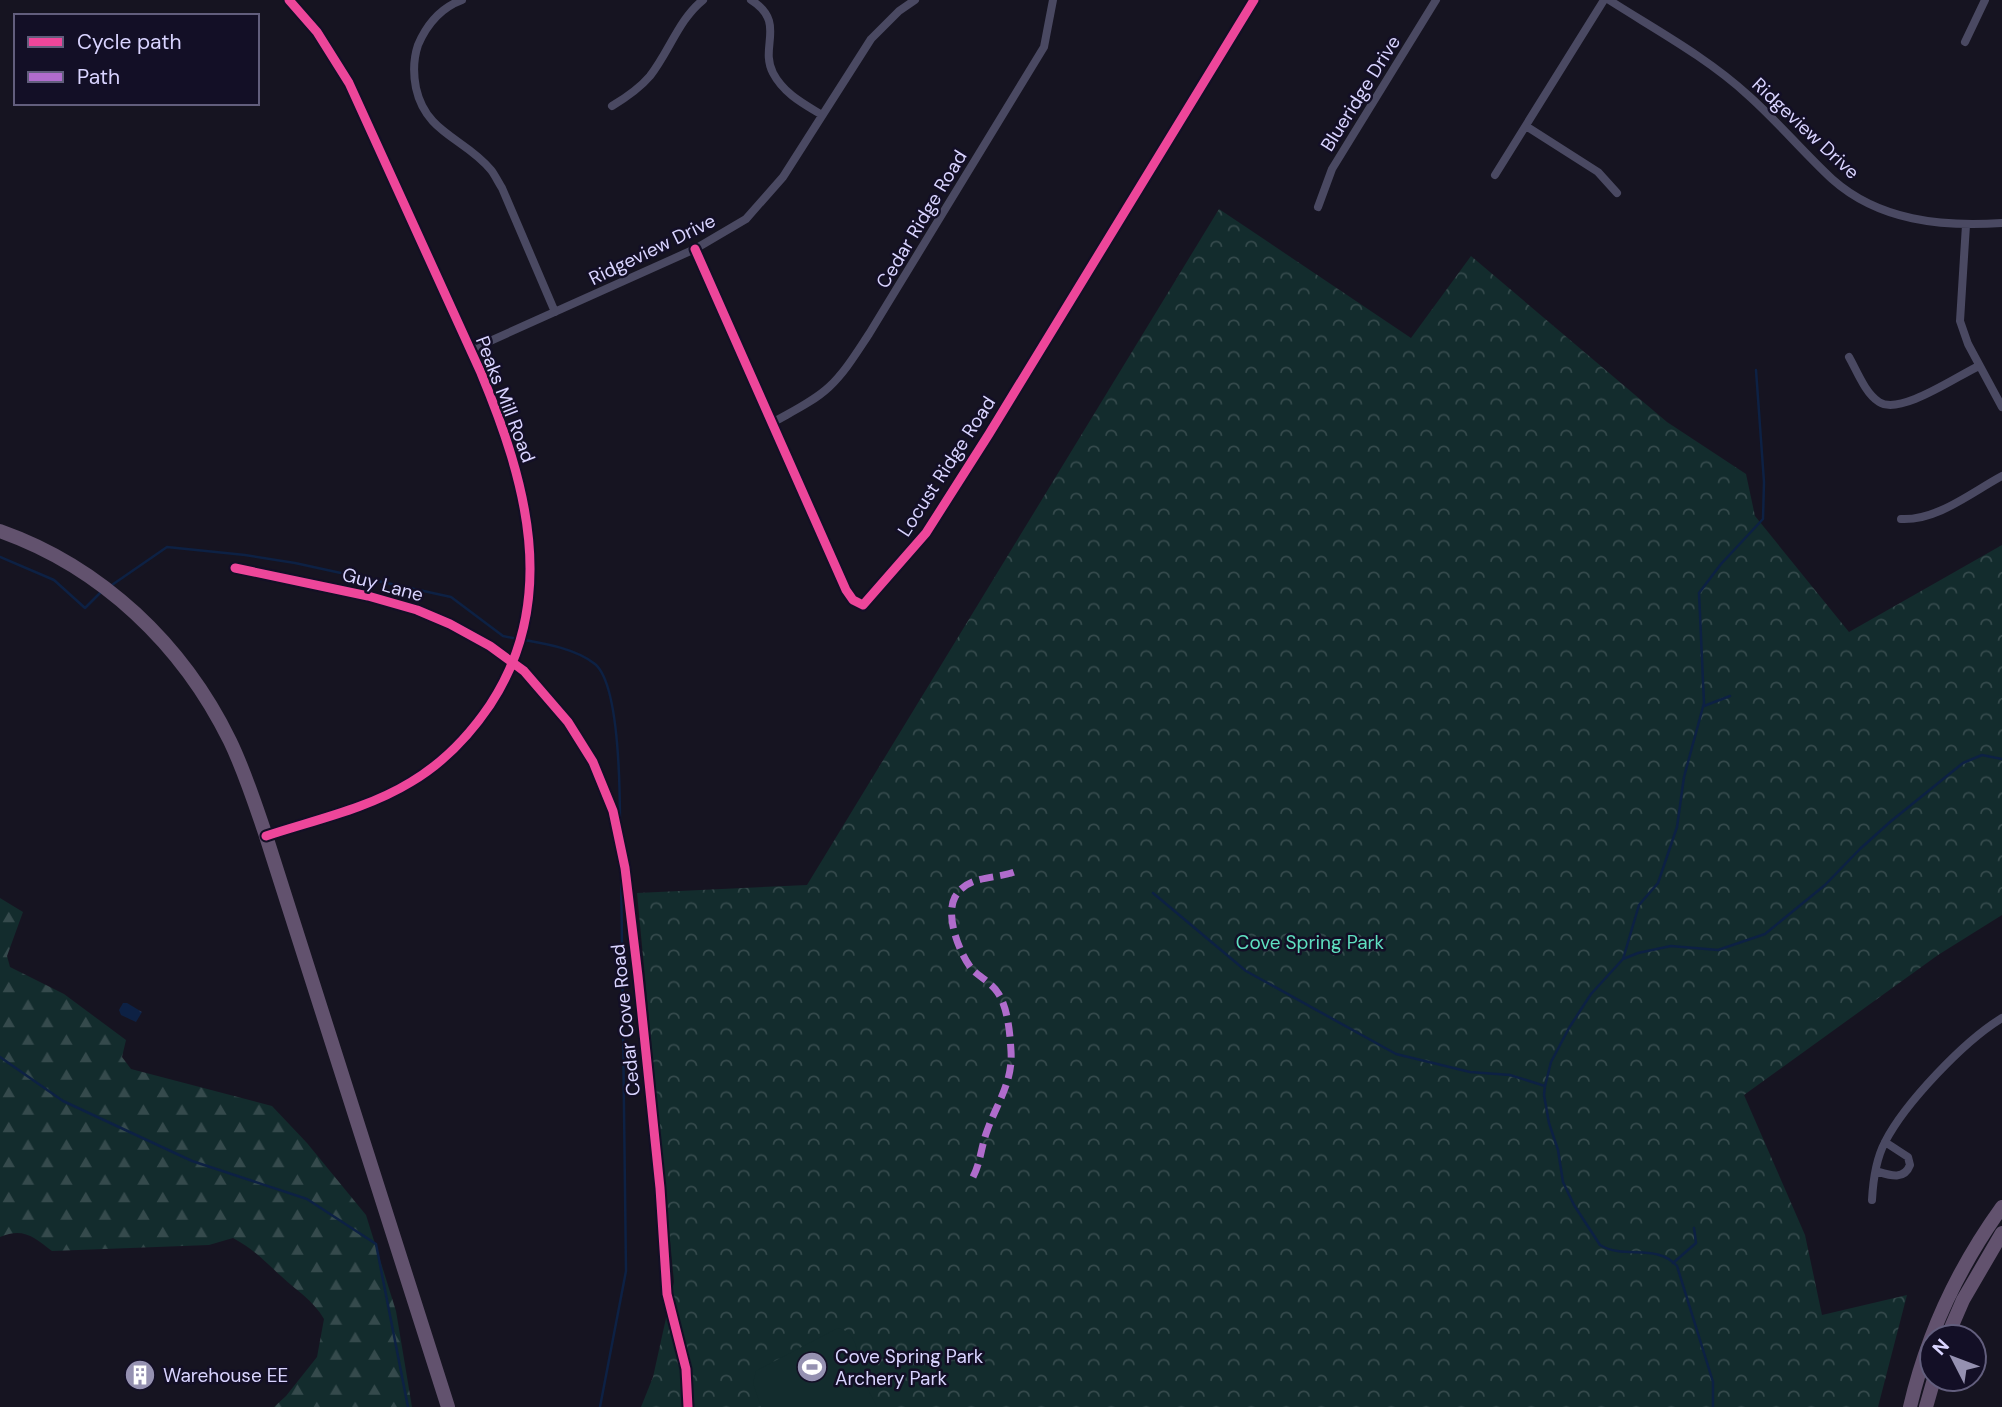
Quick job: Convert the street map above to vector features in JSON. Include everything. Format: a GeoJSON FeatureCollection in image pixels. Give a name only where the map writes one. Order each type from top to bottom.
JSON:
{"type":"FeatureCollection","features":[{"type":"Feature","properties":{"kind":"highway"},"geometry":{"type":"LineString","coordinates":[[0,531],[55,554],[92,577],[126,604],[167,646],[195,681],[219,718],[243,770],[266,836],[448,1407]]}},
{"type":"Feature","properties":{"kind":"highway"},"geometry":{"type":"LineString","coordinates":[[1910,1407],[1929,1341],[1941,1312],[1970,1255],[2002,1207]]}},
{"type":"Feature","properties":{"kind":"highway"},"geometry":{"type":"LineString","coordinates":[[1953,1323],[1963,1300],[2002,1233]]}},
{"type":"Feature","properties":{"kind":"street","name":"Peaks Mill Road"},"geometry":{"type":"LineString","coordinates":[[266,836],[370,802],[400,788],[429,770],[466,737],[497,695],[513,661],[524,626],[529,596],[530,548],[527,523],[508,446],[470,350],[349,83],[317,32],[289,0]]}},
{"type":"Feature","properties":{"kind":"street"},"geometry":{"type":"LineString","coordinates":[[462,0],[437,14],[422,35],[414,56],[418,99],[427,116],[440,131],[491,169],[502,188],[555,312]]}},
{"type":"Feature","properties":{"kind":"street"},"geometry":{"type":"LineString","coordinates":[[612,106],[631,95],[645,82],[686,19],[703,0]]}},
{"type":"Feature","properties":{"kind":"street"},"geometry":{"type":"LineString","coordinates":[[751,0],[766,13],[770,23],[772,33],[769,62],[773,74],[794,99],[822,115]]}},
{"type":"Feature","properties":{"kind":"street","name":"Ridgeview Drive"},"geometry":{"type":"LineString","coordinates":[[470,350],[695,249],[746,219],[783,177],[871,39],[899,11],[915,0]]}},
{"type":"Feature","properties":{"kind":"street","name":"Cedar Ridge Road"},"geometry":{"type":"LineString","coordinates":[[772,423],[803,406],[827,388],[846,368],[869,334],[1044,47],[1053,0]]}},
{"type":"Feature","properties":{"kind":"street","name":"Locust Ridge Road"},"geometry":{"type":"LineString","coordinates":[[695,249],[846,590],[853,600],[863,605],[912,551],[940,511],[1254,0]]}},
{"type":"Feature","properties":{"kind":"street","name":"Blueridge Drive"},"geometry":{"type":"LineString","coordinates":[[1318,207],[1332,169],[1436,0]]}},
{"type":"Feature","properties":{"kind":"street","name":"Ridgeview Drive"},"geometry":{"type":"LineString","coordinates":[[1606,0],[1680,44],[1734,83],[1834,180],[1857,196],[1903,216],[1928,222],[1966,225],[2002,223]]}},
{"type":"Feature","properties":{"kind":"street"},"geometry":{"type":"LineString","coordinates":[[1496,175],[1606,0]]}},
{"type":"Feature","properties":{"kind":"street"},"geometry":{"type":"LineString","coordinates":[[1965,42],[1985,0]]}},
{"type":"Feature","properties":{"kind":"street"},"geometry":{"type":"LineString","coordinates":[[1526,125],[1598,172],[1617,193]]}},
{"type":"Feature","properties":{"kind":"street"},"geometry":{"type":"LineString","coordinates":[[1966,225],[1961,321],[1979,366],[2002,407]]}},
{"type":"Feature","properties":{"kind":"street"},"geometry":{"type":"LineString","coordinates":[[1850,357],[1868,390],[1880,403],[1887,406],[1904,404],[1979,366]]}},
{"type":"Feature","properties":{"kind":"street"},"geometry":{"type":"LineString","coordinates":[[1901,519],[1937,511],[2002,476]]}},
{"type":"Feature","properties":{"kind":"street","name":"Guy Lane"},"geometry":{"type":"LineString","coordinates":[[235,568],[368,596],[417,610],[450,624],[513,661]]}},
{"type":"Feature","properties":{"kind":"street","name":"Cedar Cove Road"},"geometry":{"type":"LineString","coordinates":[[513,661],[542,690],[576,734],[600,777],[615,820],[628,889],[638,976],[660,1188],[667,1294],[686,1369],[688,1407]]}},
{"type":"Feature","properties":{"kind":"street"},"geometry":{"type":"LineString","coordinates":[[1872,1200],[1876,1171],[1885,1142],[1904,1114],[1971,1041],[2002,1018]]}},
{"type":"Feature","properties":{"kind":"street"},"geometry":{"type":"LineString","coordinates":[[1876,1171],[1891,1176],[1901,1175],[1906,1173],[1910,1165],[1908,1157],[1885,1142]]}},
{"type":"Feature","properties":{"kind":"green space","name":"Cove Spring Park"},"geometry":{"type":"Polygon","coordinates":[[[1219,209],[1411,338],[1471,256],[1667,422],[1746,474],[1755,516],[1849,632],[2002,545],[2002,915],[1938,955],[1744,1095],[1805,1235],[1822,1315],[1907,1295],[1878,1407],[641,1407],[653,1377],[674,1282],[637,893],[807,885],[1219,209]]]}},
{"type":"Feature","properties":{"kind":"green space"},"geometry":{"type":"Polygon","coordinates":[[[0,898],[23,912],[7,956],[10,967],[64,994],[126,1040],[122,1057],[131,1069],[272,1106],[307,1143],[366,1215],[396,1311],[412,1407],[274,1407],[317,1357],[324,1319],[304,1296],[253,1251],[233,1238],[209,1245],[52,1251],[22,1233],[0,1237],[0,898]]]}},
{"type":"Feature","properties":{"kind":"green space","name":"Cove Spring Park Archery Park"},"geometry":{"type":"Polygon","coordinates":[[[838,1328],[850,1335],[854,1341],[862,1376],[877,1407],[761,1407],[753,1383],[756,1371],[838,1328]]]}},
{"type":"Feature","properties":{"kind":"water"},"geometry":{"type":"Polygon","coordinates":[[[123,1003],[142,1012],[136,1022],[121,1015],[119,1010],[123,1003]]]}},
{"type":"Feature","properties":{"kind":"waterway"},"geometry":{"type":"LineString","coordinates":[[1713,1407],[1713,1382],[1677,1266],[1660,1255],[1620,1251],[1600,1245],[1574,1205],[1563,1182],[1544,1095],[1551,1062],[1569,1028],[1591,994],[1623,959],[1639,905],[1658,883],[1677,827],[1684,777],[1704,703],[1699,593],[1721,564],[1763,519],[1764,482],[1756,370]]}},
{"type":"Feature","properties":{"kind":"waterway"},"geometry":{"type":"LineString","coordinates":[[109,587],[167,547],[245,555],[295,563],[451,597],[503,636],[518,639]]}},
{"type":"Feature","properties":{"kind":"waterway"},"geometry":{"type":"LineString","coordinates":[[0,557],[54,580],[85,608],[101,592]]}},
{"type":"Feature","properties":{"kind":"waterway"},"geometry":{"type":"LineString","coordinates":[[524,640],[579,654],[595,664],[603,676],[614,716],[617,740],[620,826]]}},
{"type":"Feature","properties":{"kind":"waterway"},"geometry":{"type":"LineString","coordinates":[[1704,706],[1730,696]]}},
{"type":"Feature","properties":{"kind":"waterway"},"geometry":{"type":"LineString","coordinates":[[1623,959],[1671,946],[1718,950],[1765,934],[1825,885],[1890,822],[1963,763],[1982,755],[2002,759]]}},
{"type":"Feature","properties":{"kind":"waterway"},"geometry":{"type":"LineString","coordinates":[[600,1407],[626,1271],[621,864]]}},
{"type":"Feature","properties":{"kind":"waterway"},"geometry":{"type":"LineString","coordinates":[[1153,893],[1246,971],[1396,1054],[1470,1072],[1510,1075],[1545,1086]]}},
{"type":"Feature","properties":{"kind":"waterway"},"geometry":{"type":"LineString","coordinates":[[0,1057],[63,1101],[192,1161],[307,1199],[376,1244],[408,1407]]}},
{"type":"Feature","properties":{"kind":"waterway"},"geometry":{"type":"LineString","coordinates":[[1673,1263],[1696,1243],[1694,1228]]}},
{"type":"Feature","properties":{"kind":"marked path"},"geometry":{"type":"LineString","coordinates":[[973,1177],[987,1131],[1010,1073],[1011,1044],[1008,1021],[998,993],[971,968],[958,944],[952,905],[955,897],[967,884],[1017,871]]}},
{"type":"Feature","properties":{"kind":"cycle path"},"geometry":{"type":"LineString","coordinates":[[266,836],[377,800],[423,775],[455,748],[490,705],[512,665],[524,624],[530,582],[529,540],[522,498],[511,456],[481,373],[349,83],[317,32],[289,0]]}},
{"type":"Feature","properties":{"kind":"cycle path"},"geometry":{"type":"LineString","coordinates":[[695,249],[846,590],[853,600],[863,605],[926,533],[1254,0]]}},
{"type":"Feature","properties":{"kind":"cycle path"},"geometry":{"type":"LineString","coordinates":[[235,568],[368,596],[417,610],[450,624],[490,646],[524,671],[568,722],[593,762],[613,811],[625,868],[660,1188],[667,1294],[686,1369],[688,1407]]}},
{"type":"Feature","properties":{"kind":"place","name":"Cove Spring Park Archery Park"},"geometry":{"type":"Point","coordinates":[812,1367]}},
{"type":"Feature","properties":{"kind":"place","name":"Warehouse EE"},"geometry":{"type":"Point","coordinates":[140,1375]}}]}
